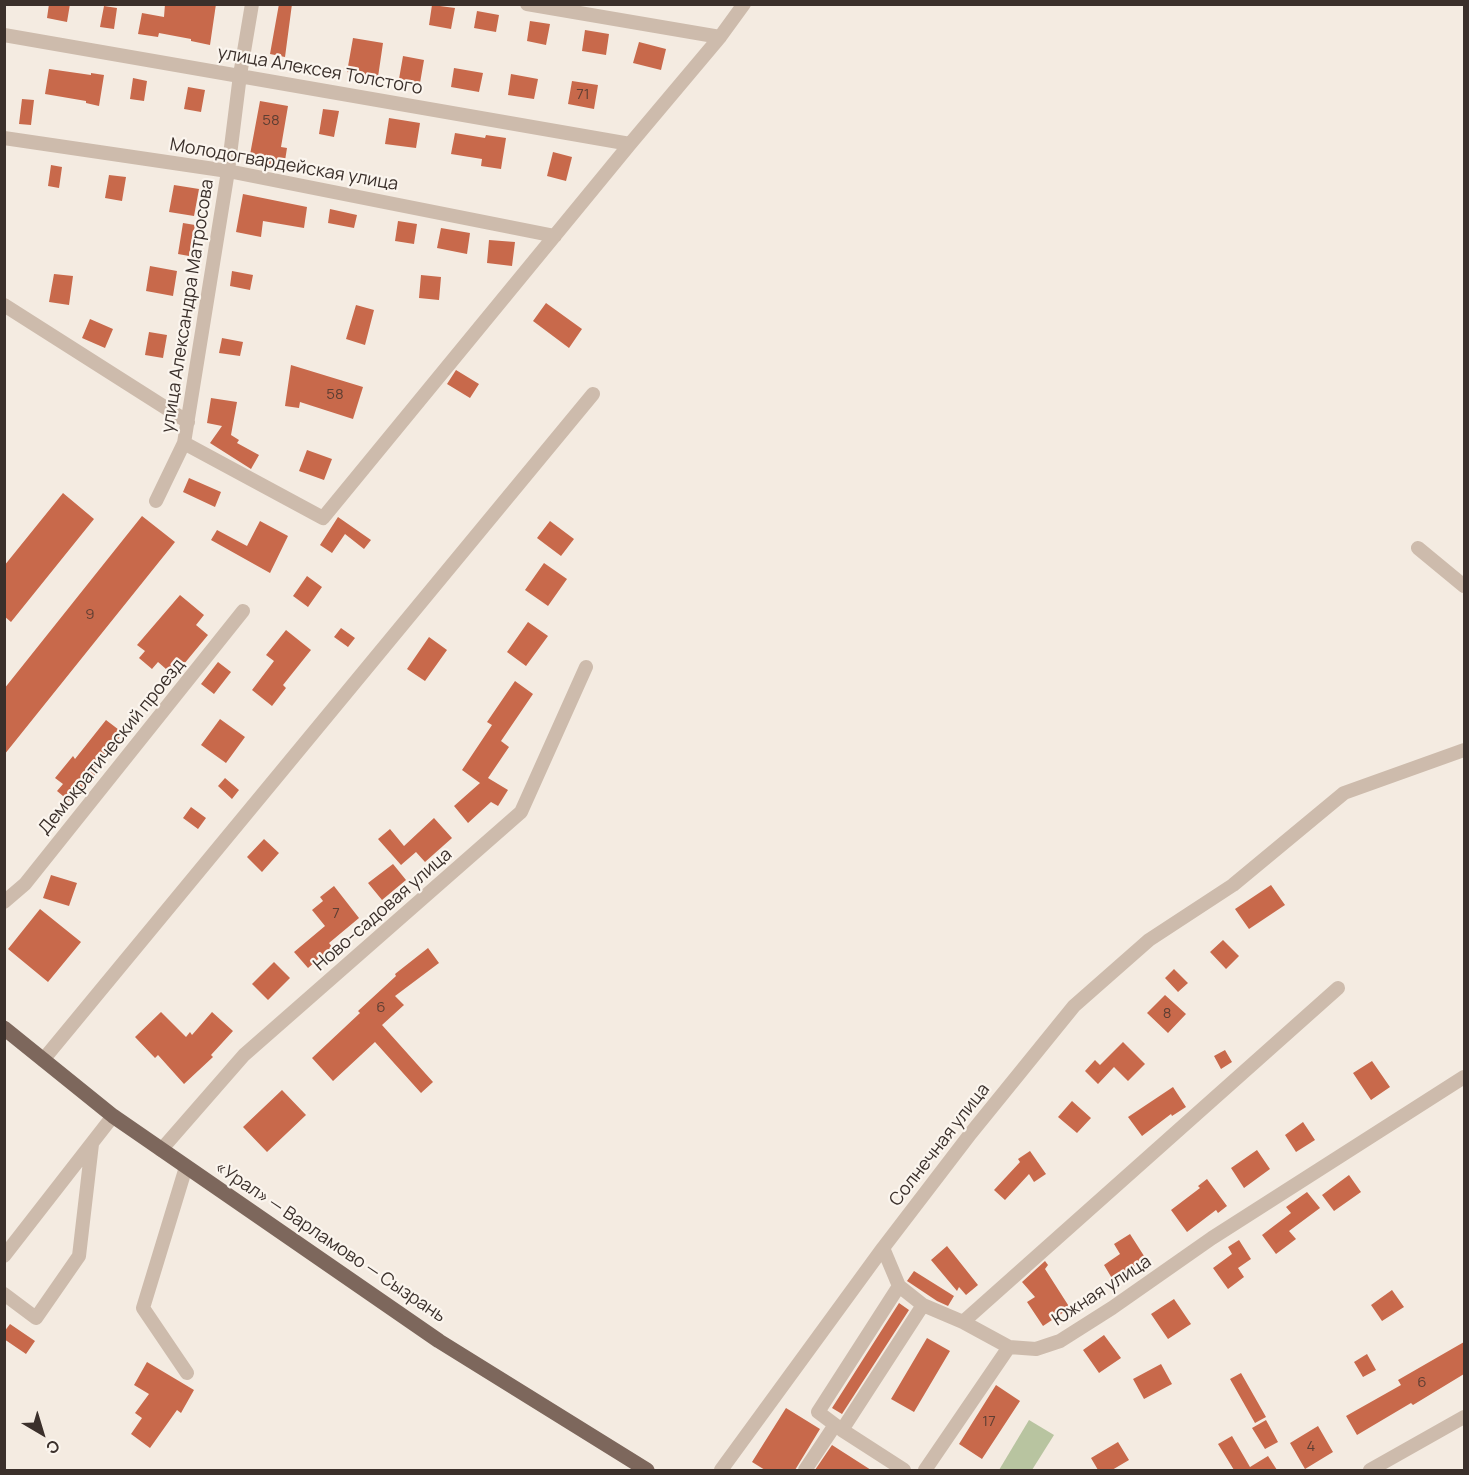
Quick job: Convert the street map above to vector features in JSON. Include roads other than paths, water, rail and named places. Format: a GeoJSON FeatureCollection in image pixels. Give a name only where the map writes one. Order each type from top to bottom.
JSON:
{"type":"FeatureCollection","features":[{"type":"Feature","properties":{"kind":"main road","name":"«Урал» — Варламово — Сызрань"},"geometry":{"type":"LineString","coordinates":[[4,1028],[113,1116],[161,1150],[439,1341],[627,1465],[646,1470]]}},
{"type":"Feature","properties":{"kind":"street","name":"улица Александра Матросова"},"geometry":{"type":"LineString","coordinates":[[156,501],[184,443],[228,171],[252,4]]}},
{"type":"Feature","properties":{"kind":"street"},"geometry":{"type":"LineString","coordinates":[[527,4],[720,37]]}},
{"type":"Feature","properties":{"kind":"street"},"geometry":{"type":"LineString","coordinates":[[184,443],[323,518],[720,37],[744,4]]}},
{"type":"Feature","properties":{"kind":"street","name":"улица Алексея Толстого"},"geometry":{"type":"LineString","coordinates":[[4,35],[630,144]]}},
{"type":"Feature","properties":{"kind":"street","name":"Молодогвардейская улица"},"geometry":{"type":"LineString","coordinates":[[4,138],[228,171],[555,236]]}},
{"type":"Feature","properties":{"kind":"street"},"geometry":{"type":"LineString","coordinates":[[4,305],[188,422]]}},
{"type":"Feature","properties":{"kind":"street"},"geometry":{"type":"LineString","coordinates":[[44,1060],[593,394]]}},
{"type":"Feature","properties":{"kind":"street"},"geometry":{"type":"LineString","coordinates":[[1418,548],[1464,586]]}},
{"type":"Feature","properties":{"kind":"street","name":"Демократический проезд"},"geometry":{"type":"LineString","coordinates":[[4,902],[25,884],[243,611]]}},
{"type":"Feature","properties":{"kind":"street","name":"Ново-садовая улица"},"geometry":{"type":"LineString","coordinates":[[161,1150],[244,1055],[521,812],[586,668]]}},
{"type":"Feature","properties":{"kind":"street","name":"Солнечная улица"},"geometry":{"type":"LineString","coordinates":[[722,1470],[883,1248],[1074,1006],[1149,940],[1233,885],[1344,793],[1464,750]]}},
{"type":"Feature","properties":{"kind":"street"},"geometry":{"type":"LineString","coordinates":[[963,1322],[1338,988]]}},
{"type":"Feature","properties":{"kind":"street","name":"Южная улица"},"geometry":{"type":"LineString","coordinates":[[898,1286],[923,1305],[963,1322],[1009,1347],[1036,1349],[1060,1341],[1112,1308],[1212,1238],[1464,1077]]}},
{"type":"Feature","properties":{"kind":"street"},"geometry":{"type":"LineString","coordinates":[[4,1256],[113,1116]]}},
{"type":"Feature","properties":{"kind":"street"},"geometry":{"type":"LineString","coordinates":[[4,1294],[36,1318],[79,1256],[92,1143]]}},
{"type":"Feature","properties":{"kind":"street"},"geometry":{"type":"LineString","coordinates":[[186,1167],[143,1308],[187,1373]]}},
{"type":"Feature","properties":{"kind":"street"},"geometry":{"type":"LineString","coordinates":[[883,1248],[898,1286],[818,1412],[904,1470]]}},
{"type":"Feature","properties":{"kind":"street"},"geometry":{"type":"LineString","coordinates":[[805,1470],[839,1428],[923,1305]]}},
{"type":"Feature","properties":{"kind":"street"},"geometry":{"type":"LineString","coordinates":[[925,1470],[1009,1347]]}},
{"type":"Feature","properties":{"kind":"street"},"geometry":{"type":"LineString","coordinates":[[1370,1470],[1464,1417]]}}]}
